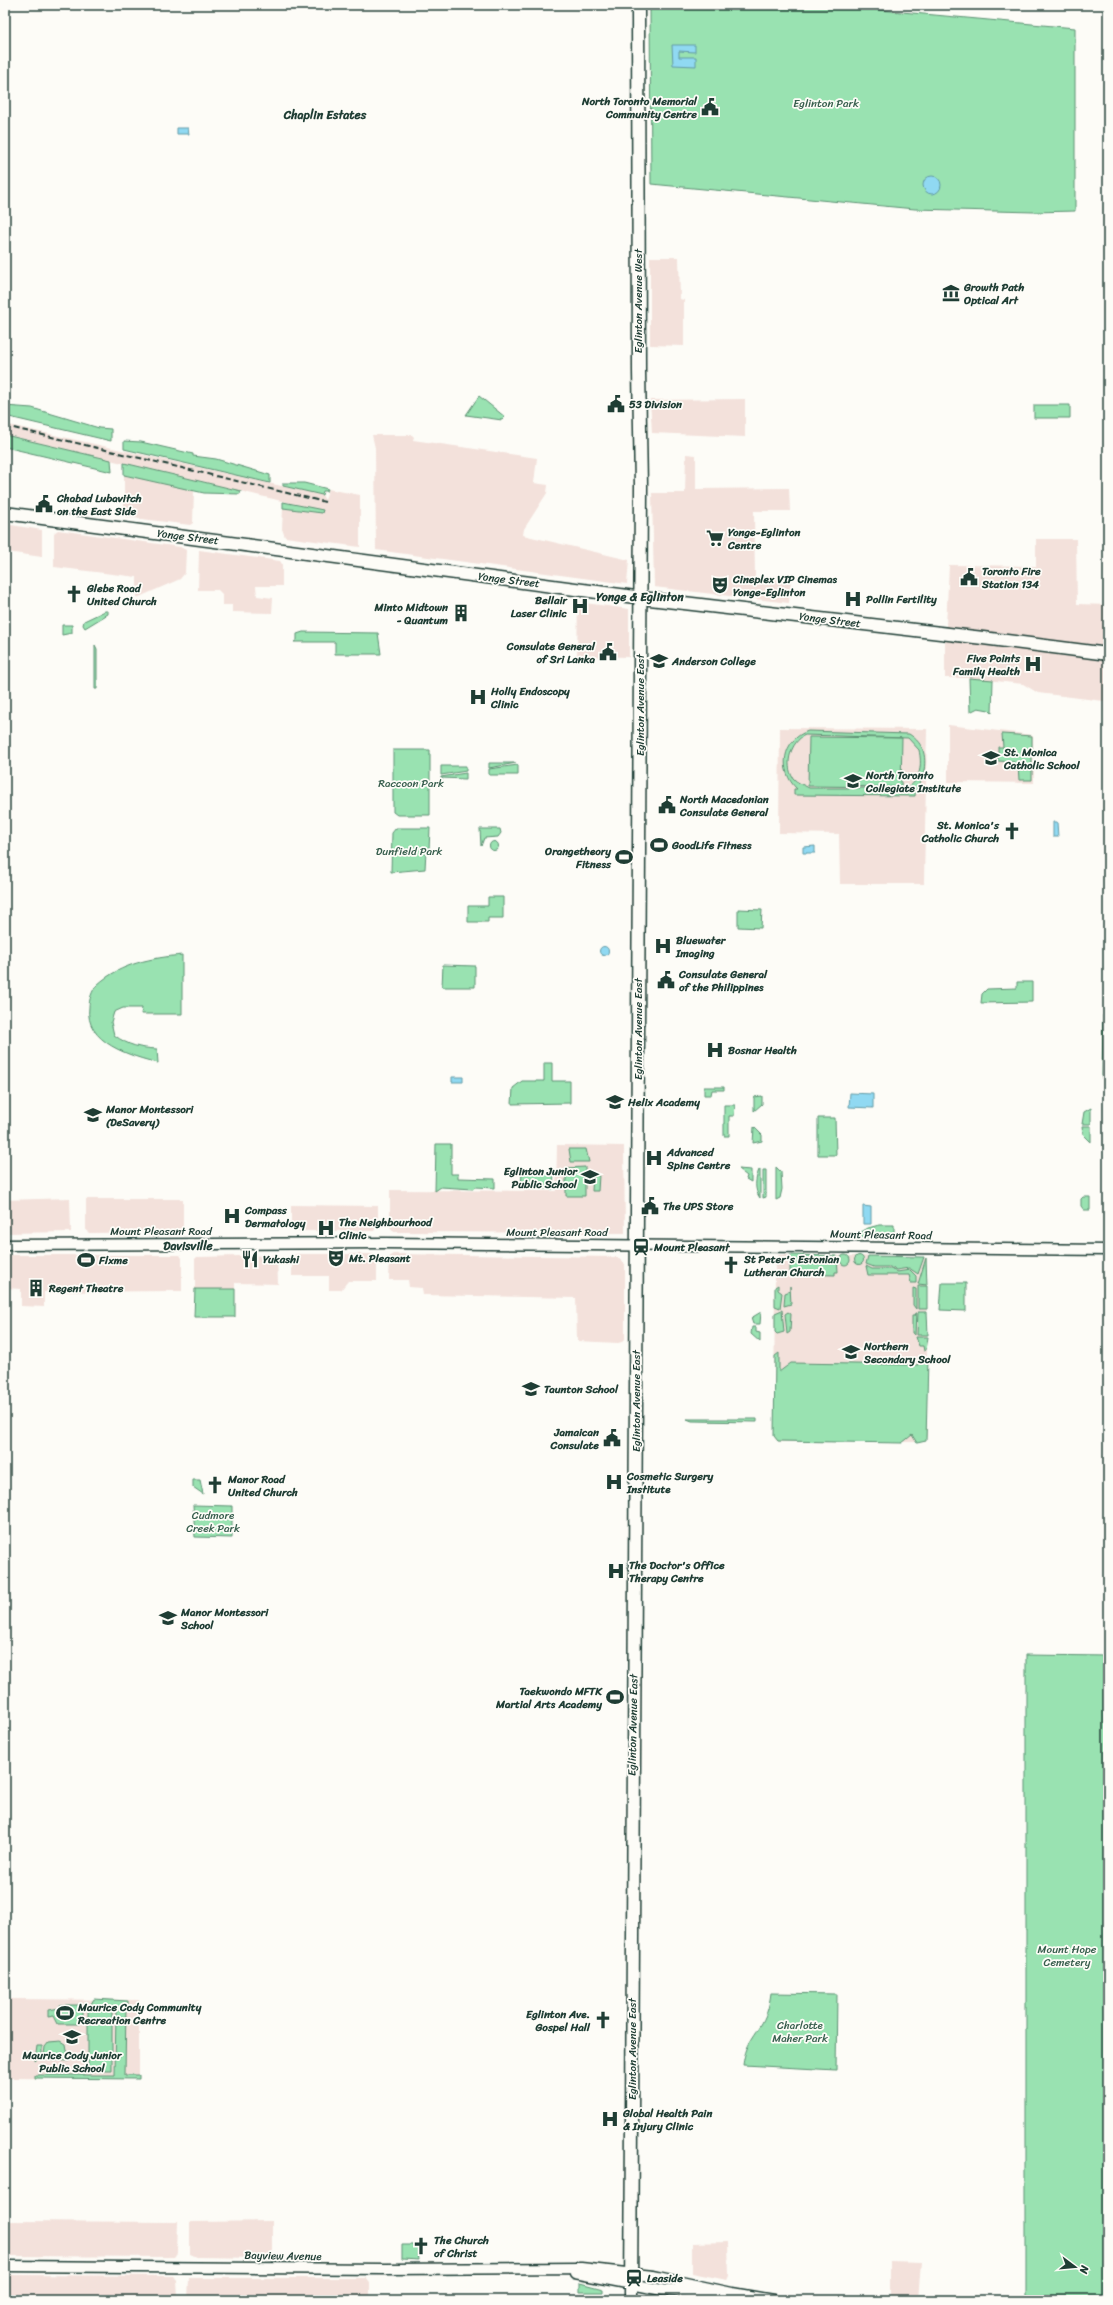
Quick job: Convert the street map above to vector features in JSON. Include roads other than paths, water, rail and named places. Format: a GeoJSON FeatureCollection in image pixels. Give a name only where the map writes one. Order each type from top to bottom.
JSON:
{"type":"FeatureCollection","features":[{"type":"Feature","properties":{"kind":"main road","name":"Eglinton Avenue West"},"geometry":{"type":"LineString","coordinates":[[638,5],[638,371],[641,471],[640,597]]}},
{"type":"Feature","properties":{"kind":"main road","name":"Yonge Street"},"geometry":{"type":"LineString","coordinates":[[5,513],[640,597],[1108,654]]}},
{"type":"Feature","properties":{"kind":"main road","name":"Eglinton Avenue East"},"geometry":{"type":"LineString","coordinates":[[631,2300],[640,597]]}},
{"type":"Feature","properties":{"kind":"main road","name":"Mount Pleasant Road"},"geometry":{"type":"LineString","coordinates":[[5,1245],[384,1243],[1108,1250]]}},
{"type":"Feature","properties":{"kind":"main road","name":"Bayview Avenue"},"geometry":{"type":"LineString","coordinates":[[5,2266],[560,2269],[631,2278],[662,2290],[732,2294],[773,2300]]}},
{"type":"Feature","properties":{"kind":"water"},"geometry":{"type":"Polygon","coordinates":[[[672,45],[695,45],[695,52],[679,51],[679,57],[696,57],[696,66],[673,65],[672,45]]]}},
{"type":"Feature","properties":{"kind":"water"},"geometry":{"type":"Polygon","coordinates":[[[177,128],[188,128],[189,134],[177,134],[177,128]]]}},
{"type":"Feature","properties":{"kind":"water"},"geometry":{"type":"Polygon","coordinates":[[[928,176],[936,176],[941,181],[939,192],[936,194],[928,194],[923,189],[923,181],[928,176]]]}},
{"type":"Feature","properties":{"kind":"water"},"geometry":{"type":"Polygon","coordinates":[[[1053,822],[1057,822],[1058,837],[1053,837],[1053,822]]]}},
{"type":"Feature","properties":{"kind":"water"},"geometry":{"type":"Polygon","coordinates":[[[815,846],[815,853],[803,853],[803,847],[815,846]]]}},
{"type":"Feature","properties":{"kind":"water"},"geometry":{"type":"Polygon","coordinates":[[[602,947],[606,947],[608,951],[606,955],[602,955],[600,953],[600,949],[602,947]]]}},
{"type":"Feature","properties":{"kind":"water"},"geometry":{"type":"Polygon","coordinates":[[[452,1077],[463,1077],[463,1082],[452,1082],[452,1077]]]}},
{"type":"Feature","properties":{"kind":"water"},"geometry":{"type":"Polygon","coordinates":[[[850,1093],[873,1094],[873,1108],[849,1107],[850,1093]]]}},
{"type":"Feature","properties":{"kind":"water"},"geometry":{"type":"Polygon","coordinates":[[[863,1206],[871,1207],[871,1224],[863,1224],[863,1206]]]}},
{"type":"Feature","properties":{"kind":"railway"},"geometry":{"type":"LineString","coordinates":[[5,426],[325,502]]}},
{"type":"Feature","properties":{"kind":"place","name":"North Toronto Memorial Community Centre"},"geometry":{"type":"Point","coordinates":[710,107]}},
{"type":"Feature","properties":{"kind":"place","name":"Growth Path Optical Art"},"geometry":{"type":"Point","coordinates":[951,293]}},
{"type":"Feature","properties":{"kind":"place","name":"53 Division"},"geometry":{"type":"Point","coordinates":[616,404]}},
{"type":"Feature","properties":{"kind":"place","name":"Chabad Lubavitch on the East Side"},"geometry":{"type":"Point","coordinates":[44,504]}},
{"type":"Feature","properties":{"kind":"place","name":"Yonge-Eglinton Centre"},"geometry":{"type":"Point","coordinates":[715,538]}},
{"type":"Feature","properties":{"kind":"place","name":"Toronto Fire Station 134"},"geometry":{"type":"Point","coordinates":[969,577]}},
{"type":"Feature","properties":{"kind":"place","name":"Cineplex VIP Cinemas Yonge-Eglinton"},"geometry":{"type":"Point","coordinates":[720,585]}},
{"type":"Feature","properties":{"kind":"place","name":"Glebe Road United Church"},"geometry":{"type":"Point","coordinates":[74,594]}},
{"type":"Feature","properties":{"kind":"place","name":"Pollin Fertility"},"geometry":{"type":"Point","coordinates":[853,599]}},
{"type":"Feature","properties":{"kind":"place","name":"Bellair Laser Clinic"},"geometry":{"type":"Point","coordinates":[580,606]}},
{"type":"Feature","properties":{"kind":"place","name":"Minto Midtown - Quantum"},"geometry":{"type":"Point","coordinates":[461,613]}},
{"type":"Feature","properties":{"kind":"place","name":"Consulate General of Sri Lanka"},"geometry":{"type":"Point","coordinates":[608,652]}},
{"type":"Feature","properties":{"kind":"place","name":"Anderson College"},"geometry":{"type":"Point","coordinates":[659,661]}},
{"type":"Feature","properties":{"kind":"place","name":"Five Points Family Health"},"geometry":{"type":"Point","coordinates":[1033,664]}},
{"type":"Feature","properties":{"kind":"place","name":"Holly Endoscopy Clinic"},"geometry":{"type":"Point","coordinates":[478,697]}},
{"type":"Feature","properties":{"kind":"place","name":"St. Monica Catholic School"},"geometry":{"type":"Point","coordinates":[991,758]}},
{"type":"Feature","properties":{"kind":"place","name":"North Toronto Collegiate Institute"},"geometry":{"type":"Point","coordinates":[853,781]}},
{"type":"Feature","properties":{"kind":"place","name":"North Macedonian Consulate General"},"geometry":{"type":"Point","coordinates":[667,805]}},
{"type":"Feature","properties":{"kind":"place","name":"St. Monica's Catholic Church"},"geometry":{"type":"Point","coordinates":[1012,831]}},
{"type":"Feature","properties":{"kind":"place","name":"GoodLife Fitness"},"geometry":{"type":"Point","coordinates":[659,845]}},
{"type":"Feature","properties":{"kind":"place","name":"Orangetheory Fitness"},"geometry":{"type":"Point","coordinates":[624,857]}},
{"type":"Feature","properties":{"kind":"place","name":"Bluewater Imaging"},"geometry":{"type":"Point","coordinates":[663,946]}},
{"type":"Feature","properties":{"kind":"place","name":"Consulate General of the Philippines"},"geometry":{"type":"Point","coordinates":[666,980]}},
{"type":"Feature","properties":{"kind":"place","name":"Bosnar Health"},"geometry":{"type":"Point","coordinates":[715,1050]}},
{"type":"Feature","properties":{"kind":"place","name":"Helix Academy"},"geometry":{"type":"Point","coordinates":[615,1102]}},
{"type":"Feature","properties":{"kind":"place","name":"Manor Montessori (DeSavery)"},"geometry":{"type":"Point","coordinates":[93,1115]}},
{"type":"Feature","properties":{"kind":"place","name":"Advanced Spine Centre"},"geometry":{"type":"Point","coordinates":[654,1158]}},
{"type":"Feature","properties":{"kind":"place","name":"Eglinton Junior Public School"},"geometry":{"type":"Point","coordinates":[590,1177]}},
{"type":"Feature","properties":{"kind":"place","name":"The UPS Store"},"geometry":{"type":"Point","coordinates":[650,1206]}},
{"type":"Feature","properties":{"kind":"place","name":"Compass Dermatology"},"geometry":{"type":"Point","coordinates":[232,1216]}},
{"type":"Feature","properties":{"kind":"place","name":"The Neighbourhood Clinic"},"geometry":{"type":"Point","coordinates":[326,1228]}},
{"type":"Feature","properties":{"kind":"place","name":"Mount Pleasant"},"geometry":{"type":"Point","coordinates":[641,1247]}},
{"type":"Feature","properties":{"kind":"place","name":"Mt. Pleasant"},"geometry":{"type":"Point","coordinates":[336,1258]}},
{"type":"Feature","properties":{"kind":"place","name":"Yukashi"},"geometry":{"type":"Point","coordinates":[250,1259]}},
{"type":"Feature","properties":{"kind":"place","name":"Flxme"},"geometry":{"type":"Point","coordinates":[86,1260]}},
{"type":"Feature","properties":{"kind":"place","name":"St Peter's Estonian Lutheran Church"},"geometry":{"type":"Point","coordinates":[731,1265]}},
{"type":"Feature","properties":{"kind":"place","name":"Regent Theatre"},"geometry":{"type":"Point","coordinates":[36,1288]}},
{"type":"Feature","properties":{"kind":"place","name":"Northern Secondary School"},"geometry":{"type":"Point","coordinates":[851,1352]}},
{"type":"Feature","properties":{"kind":"place","name":"Taunton School"},"geometry":{"type":"Point","coordinates":[531,1389]}},
{"type":"Feature","properties":{"kind":"place","name":"Jamaican Consulate"},"geometry":{"type":"Point","coordinates":[612,1438]}},
{"type":"Feature","properties":{"kind":"place","name":"Cosmetic Surgery Institute"},"geometry":{"type":"Point","coordinates":[614,1482]}},
{"type":"Feature","properties":{"kind":"place","name":"Manor Road United Church"},"geometry":{"type":"Point","coordinates":[215,1485]}},
{"type":"Feature","properties":{"kind":"place","name":"The Doctor's Office Therapy Centre"},"geometry":{"type":"Point","coordinates":[616,1571]}},
{"type":"Feature","properties":{"kind":"place","name":"Manor Montessori School"},"geometry":{"type":"Point","coordinates":[168,1618]}},
{"type":"Feature","properties":{"kind":"place","name":"Taekwondo MFTK Martial Arts Academy"},"geometry":{"type":"Point","coordinates":[615,1697]}},
{"type":"Feature","properties":{"kind":"place","name":"Maurice Cody Community Recreation Centre"},"geometry":{"type":"Point","coordinates":[65,2013]}},
{"type":"Feature","properties":{"kind":"place","name":"Eglinton Ave. Gospel Hall"},"geometry":{"type":"Point","coordinates":[603,2020]}},
{"type":"Feature","properties":{"kind":"place","name":"Maurice Cody Junior Public School"},"geometry":{"type":"Point","coordinates":[72,2037]}},
{"type":"Feature","properties":{"kind":"place","name":"Global Health Pain & Injury Clinic"},"geometry":{"type":"Point","coordinates":[610,2119]}},
{"type":"Feature","properties":{"kind":"place","name":"The Church of Christ"},"geometry":{"type":"Point","coordinates":[421,2246]}},
{"type":"Feature","properties":{"kind":"place","name":"Leaside"},"geometry":{"type":"Point","coordinates":[634,2278]}},
{"type":"Feature","properties":{"kind":"district","name":"Chaplin Estates"},"geometry":{"type":"Point","coordinates":[325,115]}},
{"type":"Feature","properties":{"kind":"district","name":"Yonge & Eglinton"},"geometry":{"type":"Point","coordinates":[640,597]}},
{"type":"Feature","properties":{"kind":"district","name":"Davisville"},"geometry":{"type":"Point","coordinates":[188,1246]}},
{"type":"Feature","properties":{"kind":"park label","name":"Eglinton Park"},"geometry":{"type":"Point","coordinates":[826,103]}},
{"type":"Feature","properties":{"kind":"park label","name":"Raccoon Park"},"geometry":{"type":"Point","coordinates":[411,783]}},
{"type":"Feature","properties":{"kind":"park label","name":"Dunfield Park"},"geometry":{"type":"Point","coordinates":[409,851]}},
{"type":"Feature","properties":{"kind":"park label","name":"Cudmore Creek Park"},"geometry":{"type":"Point","coordinates":[213,1521]}},
{"type":"Feature","properties":{"kind":"park label","name":"Mount Hope Cemetery"},"geometry":{"type":"Point","coordinates":[1067,1955]}},
{"type":"Feature","properties":{"kind":"park label","name":"Charlotte Maher Park"},"geometry":{"type":"Point","coordinates":[800,2031]}}]}
